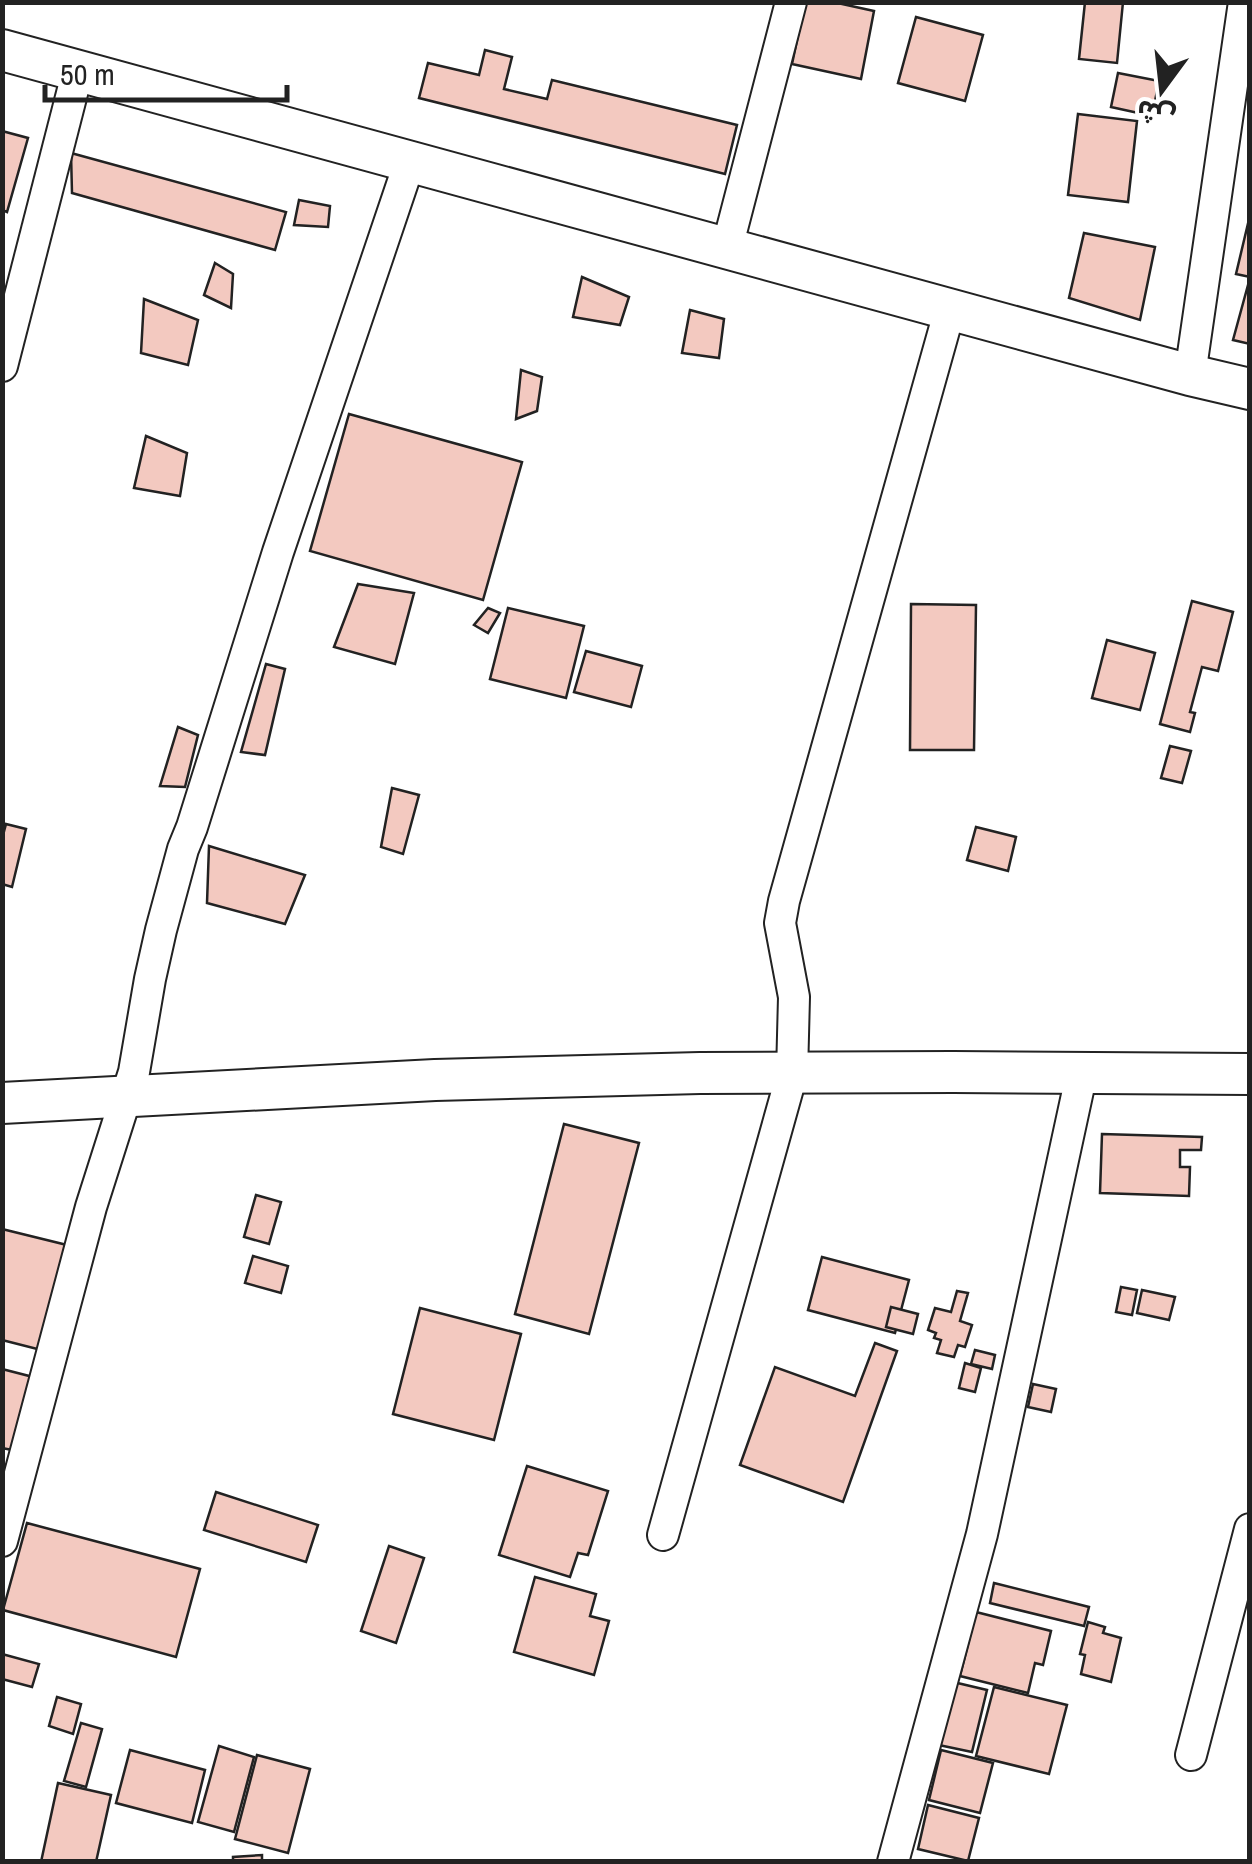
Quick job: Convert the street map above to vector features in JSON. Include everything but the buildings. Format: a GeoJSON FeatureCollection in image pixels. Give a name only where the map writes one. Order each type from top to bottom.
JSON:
{"type":"FeatureCollection","features":[{"type":"Feature","properties":{"kind":"main road"},"geometry":{"type":"LineString","coordinates":[[2,50],[1250,390]]}},
{"type":"Feature","properties":{"kind":"main road"},"geometry":{"type":"LineString","coordinates":[[2,1103],[435,1080],[700,1073],[1250,1074]]}},
{"type":"Feature","properties":{"kind":"street"},"geometry":{"type":"LineString","coordinates":[[726,248],[791,2]]}},
{"type":"Feature","properties":{"kind":"street"},"geometry":{"type":"LineString","coordinates":[[1190,376],[1244,2]]}},
{"type":"Feature","properties":{"kind":"street"},"geometry":{"type":"LineString","coordinates":[[2,366],[78,70]]}},
{"type":"Feature","properties":{"kind":"street"},"geometry":{"type":"LineString","coordinates":[[2,1541],[91,1207],[127,1097],[154,961],[183,849],[410,162]]}},
{"type":"Feature","properties":{"kind":"street"},"geometry":{"type":"LineString","coordinates":[[663,1535],[792,1074],[794,998],[780,924],[784,901],[950,310]]}},
{"type":"Feature","properties":{"kind":"street"},"geometry":{"type":"LineString","coordinates":[[893,1862],[982,1534],[1082,1072]]}},
{"type":"Feature","properties":{"kind":"street"},"geometry":{"type":"LineString","coordinates":[[1191,1754],[1250,1529]]}}]}
